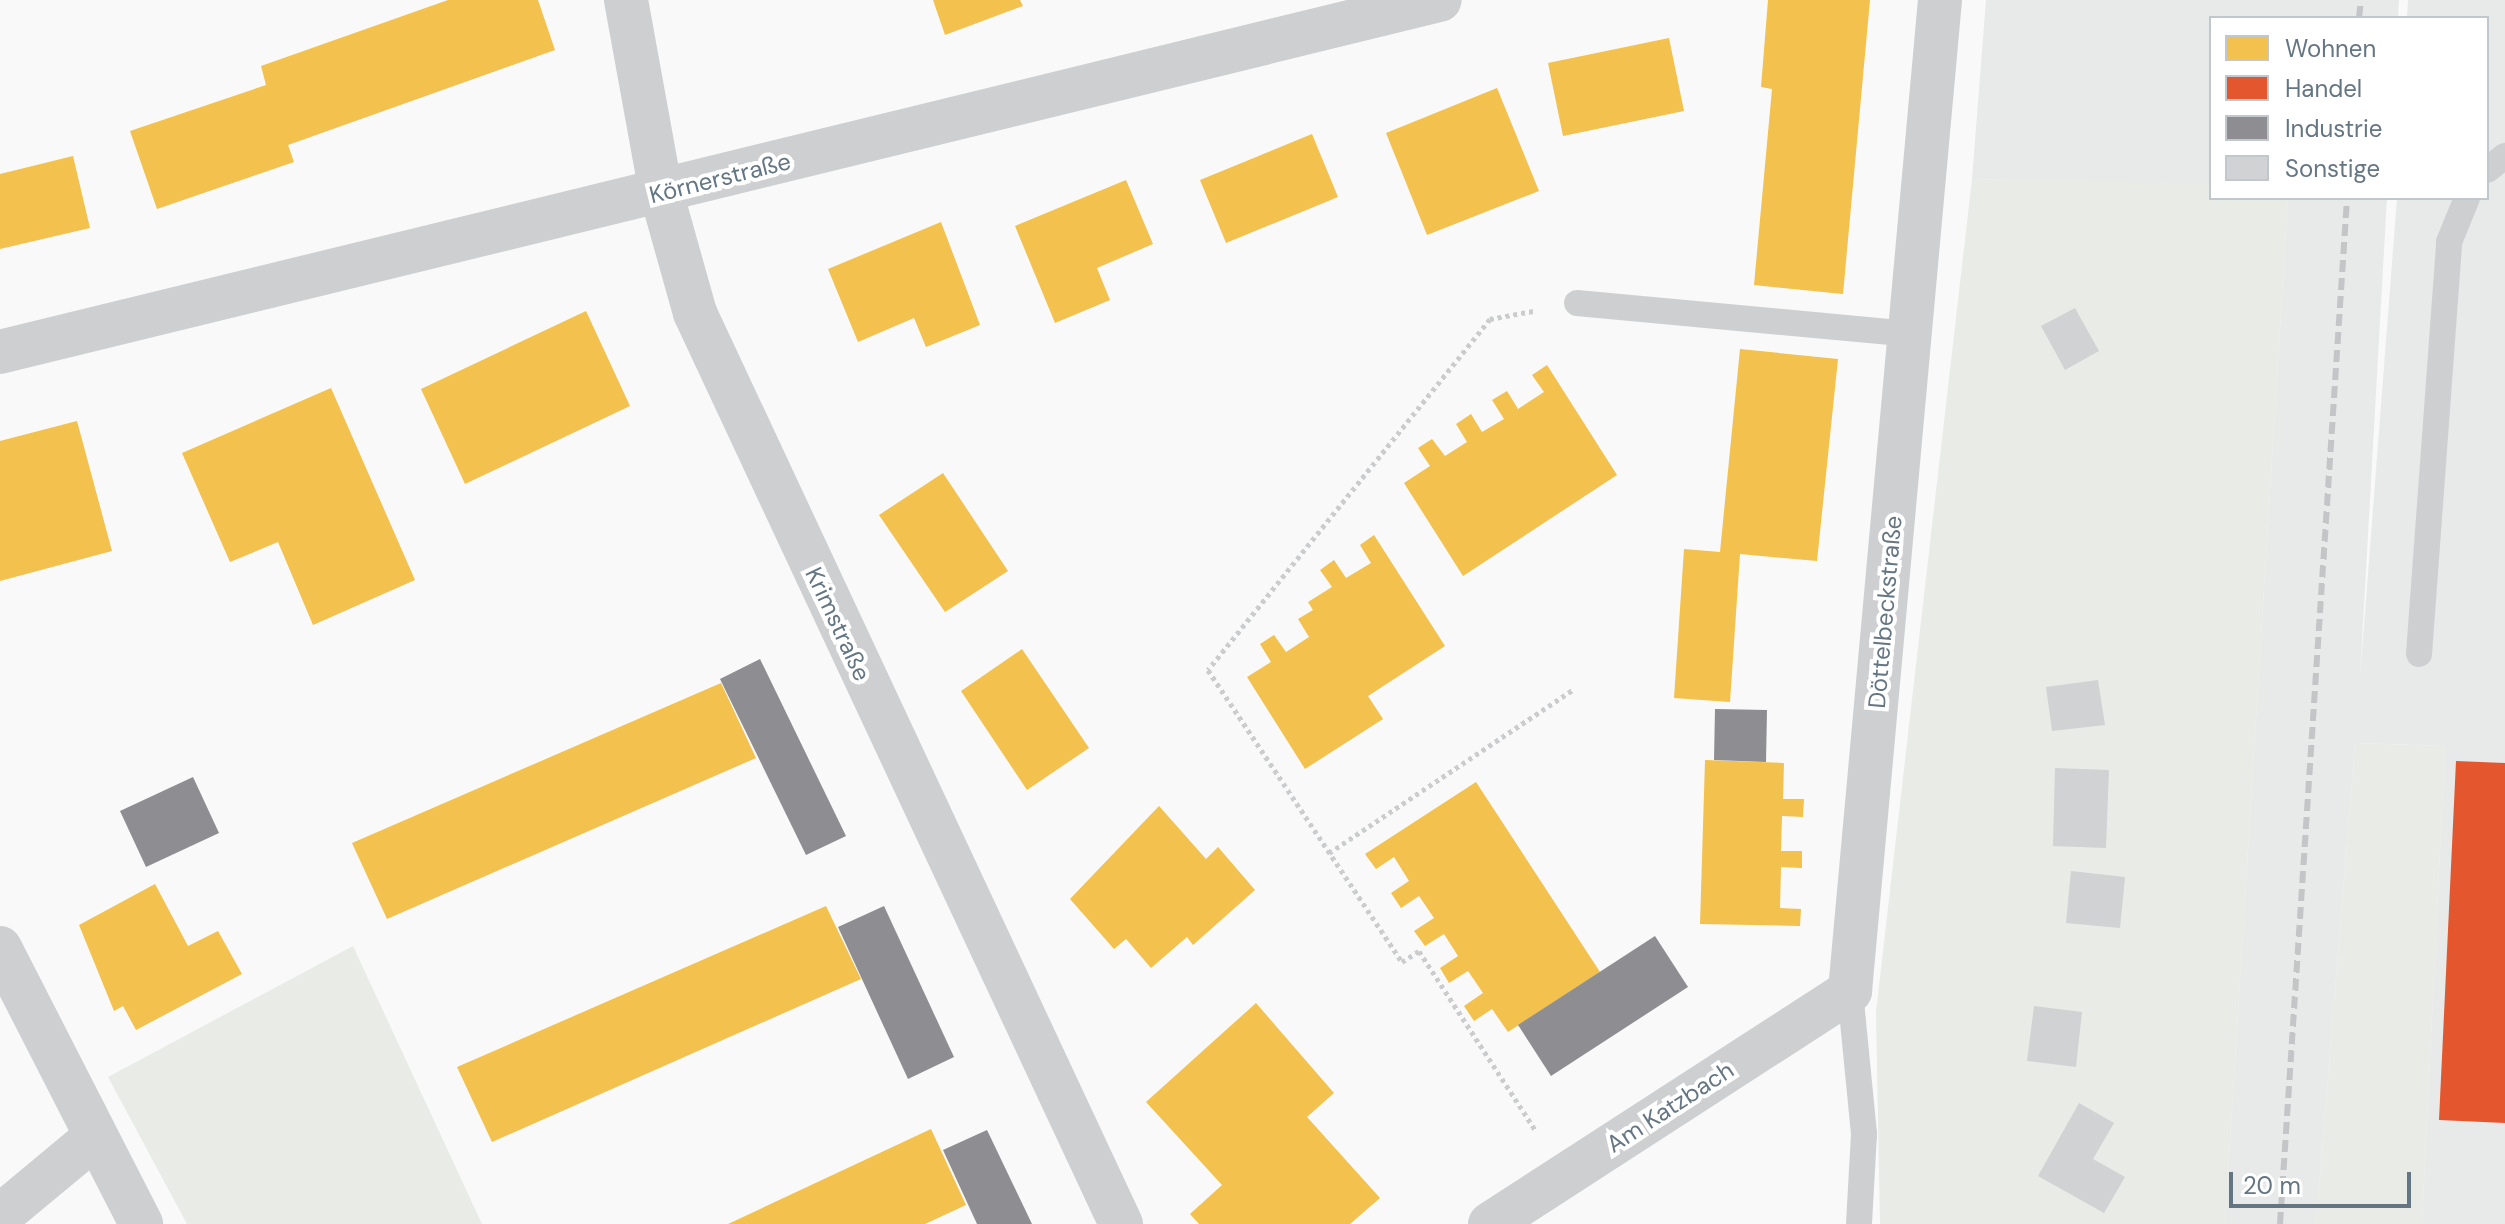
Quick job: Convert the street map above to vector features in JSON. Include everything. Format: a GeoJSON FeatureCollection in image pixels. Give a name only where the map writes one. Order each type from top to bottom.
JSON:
{"type":"FeatureCollection","features":[{"type":"Feature","properties":{"kind":"street","name":"Krimstraße"},"geometry":{"type":"LineString","coordinates":[[626,0],[661,192],[695,313],[1121,1224]]}},
{"type":"Feature","properties":{"kind":"street","name":"Körnerstraße"},"geometry":{"type":"LineString","coordinates":[[0,352],[1440,0]]}},
{"type":"Feature","properties":{"kind":"street","name":"Döttelbeckstraße"},"geometry":{"type":"LineString","coordinates":[[1850,991],[1940,0]]}},
{"type":"Feature","properties":{"kind":"street"},"geometry":{"type":"LineString","coordinates":[[0,948],[141,1224]]}},
{"type":"Feature","properties":{"kind":"street","name":"Am Katzbach"},"geometry":{"type":"LineString","coordinates":[[1490,1224],[1850,991]]}},
{"type":"Feature","properties":{"kind":"street"},"geometry":{"type":"LineString","coordinates":[[0,1216],[95,1137]]}},
{"type":"Feature","properties":{"kind":"lane"},"geometry":{"type":"LineString","coordinates":[[2489,168],[2505,156]]}},
{"type":"Feature","properties":{"kind":"lane"},"geometry":{"type":"LineString","coordinates":[[2419,654],[2449,242],[2466,200]]}},
{"type":"Feature","properties":{"kind":"lane"},"geometry":{"type":"LineString","coordinates":[[1577,303],[1910,334]]}},
{"type":"Feature","properties":{"kind":"lane","name":"Döttelbeckstraße"},"geometry":{"type":"LineString","coordinates":[[1850,991],[1864,1134],[1859,1224]]}},
{"type":"Feature","properties":{"kind":"path"},"geometry":{"type":"LineString","coordinates":[[1565,1176],[1419,951],[1402,962],[1208,670],[1490,319],[1577,303]]}},
{"type":"Feature","properties":{"kind":"path"},"geometry":{"type":"LineString","coordinates":[[1329,853],[1574,689]]}},
{"type":"Feature","properties":{"kind":"shaded area"},"geometry":{"type":"Polygon","coordinates":[[[1986,0],[2399,0],[2398,16],[2209,16],[2209,185],[1972,179],[1986,0]]]}},
{"type":"Feature","properties":{"kind":"shaded area"},"geometry":{"type":"Polygon","coordinates":[[[2408,0],[2505,0],[2505,1224],[2422,1224],[2445,746],[2355,743],[2316,1224],[2225,1224],[2288,200],[2387,200],[2360,677],[2397,200],[2489,200],[2489,16],[2407,16],[2408,0]]]}},
{"type":"Feature","properties":{"kind":"shaded area"},"geometry":{"type":"Polygon","coordinates":[[[1972,179],[2198,184],[2209,185],[2209,200],[2288,200],[2225,1224],[1880,1224],[1876,1012],[1972,179]]]}},
{"type":"Feature","properties":{"kind":"shaded area"},"geometry":{"type":"Polygon","coordinates":[[[2355,743],[2445,746],[2422,1224],[2316,1224],[2355,743]]]}},
{"type":"Feature","properties":{"kind":"shaded area"},"geometry":{"type":"Polygon","coordinates":[[[353,946],[482,1224],[187,1224],[108,1077],[353,946]]]}},
{"type":"Feature","properties":{"kind":"building: Wohnen"},"geometry":{"type":"Polygon","coordinates":[[[448,0],[538,0],[555,50],[288,145],[294,162],[157,209],[130,131],[266,85],[261,66],[448,0]]]}},
{"type":"Feature","properties":{"kind":"building: Wohnen"},"geometry":{"type":"Polygon","coordinates":[[[933,0],[1020,0],[1023,6],[945,35],[933,0]]]}},
{"type":"Feature","properties":{"kind":"building: Wohnen"},"geometry":{"type":"Polygon","coordinates":[[[1768,0],[1870,0],[1843,294],[1754,285],[1772,89],[1761,87],[1768,0]]]}},
{"type":"Feature","properties":{"kind":"building: Wohnen"},"geometry":{"type":"Polygon","coordinates":[[[1669,38],[1684,111],[1563,136],[1548,63],[1669,38]]]}},
{"type":"Feature","properties":{"kind":"building: Wohnen"},"geometry":{"type":"Polygon","coordinates":[[[1497,88],[1539,191],[1427,235],[1386,133],[1497,88]]]}},
{"type":"Feature","properties":{"kind":"building: Wohnen"},"geometry":{"type":"Polygon","coordinates":[[[1312,134],[1338,197],[1226,243],[1200,180],[1312,134]]]}},
{"type":"Feature","properties":{"kind":"building: Wohnen"},"geometry":{"type":"Polygon","coordinates":[[[73,156],[90,228],[0,249],[0,174],[73,156]]]}},
{"type":"Feature","properties":{"kind":"building: Wohnen"},"geometry":{"type":"Polygon","coordinates":[[[1126,180],[1153,244],[1097,268],[1110,300],[1055,323],[1015,226],[1126,180]]]}},
{"type":"Feature","properties":{"kind":"building: Wohnen"},"geometry":{"type":"Polygon","coordinates":[[[941,222],[980,325],[926,347],[914,318],[858,342],[828,269],[941,222]]]}},
{"type":"Feature","properties":{"kind":"building: Wohnen"},"geometry":{"type":"Polygon","coordinates":[[[586,311],[630,406],[465,484],[421,389],[586,311]]]}},
{"type":"Feature","properties":{"kind":"building: Wohnen"},"geometry":{"type":"Polygon","coordinates":[[[1740,349],[1838,359],[1817,561],[1740,554],[1730,702],[1674,698],[1684,549],[1720,552],[1740,349]]]}},
{"type":"Feature","properties":{"kind":"building: Wohnen"},"geometry":{"type":"Polygon","coordinates":[[[1547,365],[1617,475],[1463,576],[1404,483],[1430,466],[1418,448],[1432,439],[1445,456],[1467,442],[1456,424],[1471,414],[1482,432],[1504,419],[1492,400],[1507,391],[1518,409],[1544,392],[1532,375],[1547,365]]]}},
{"type":"Feature","properties":{"kind":"building: Wohnen"},"geometry":{"type":"Polygon","coordinates":[[[331,388],[415,580],[313,625],[278,542],[230,562],[182,453],[331,388]]]}},
{"type":"Feature","properties":{"kind":"building: Wohnen"},"geometry":{"type":"Polygon","coordinates":[[[77,421],[112,551],[0,581],[0,441],[77,421]]]}},
{"type":"Feature","properties":{"kind":"building: Wohnen"},"geometry":{"type":"Polygon","coordinates":[[[943,473],[1008,571],[945,612],[879,515],[943,473]]]}},
{"type":"Feature","properties":{"kind":"building: Wohnen"},"geometry":{"type":"Polygon","coordinates":[[[1374,535],[1445,646],[1368,696],[1383,719],[1305,769],[1247,677],[1271,662],[1260,644],[1274,635],[1286,652],[1309,637],[1298,619],[1313,610],[1308,602],[1332,587],[1320,570],[1334,560],[1346,578],[1371,563],[1360,545],[1374,535]]]}},
{"type":"Feature","properties":{"kind":"building: Wohnen"},"geometry":{"type":"Polygon","coordinates":[[[1022,649],[1089,748],[1027,790],[961,691],[1022,649]]]}},
{"type":"Feature","properties":{"kind":"building: Wohnen"},"geometry":{"type":"Polygon","coordinates":[[[721,683],[756,758],[387,919],[352,843],[721,683]]]}},
{"type":"Feature","properties":{"kind":"building: Wohnen"},"geometry":{"type":"Polygon","coordinates":[[[1705,760],[1784,763],[1783,799],[1804,799],[1803,817],[1782,816],[1781,851],[1802,851],[1802,868],[1781,867],[1780,908],[1801,909],[1800,926],[1700,924],[1705,760]]]}},
{"type":"Feature","properties":{"kind":"building: Wohnen"},"geometry":{"type":"Polygon","coordinates":[[[1476,782],[1600,972],[1508,1032],[1492,1009],[1474,1021],[1464,1006],[1483,993],[1468,971],[1449,983],[1440,968],[1458,956],[1444,934],[1425,946],[1414,931],[1434,918],[1419,896],[1401,908],[1391,893],[1409,881],[1394,857],[1376,869],[1365,854],[1476,782]]]}},
{"type":"Feature","properties":{"kind":"building: Wohnen"},"geometry":{"type":"Polygon","coordinates":[[[1159,806],[1206,859],[1218,847],[1255,890],[1193,945],[1187,937],[1151,968],[1126,939],[1114,949],[1070,899],[1159,806]]]}},
{"type":"Feature","properties":{"kind":"building: Wohnen"},"geometry":{"type":"Polygon","coordinates":[[[155,884],[188,946],[218,931],[242,974],[136,1030],[123,1006],[114,1011],[79,925],[155,884]]]}},
{"type":"Feature","properties":{"kind":"building: Wohnen"},"geometry":{"type":"Polygon","coordinates":[[[826,906],[861,979],[492,1142],[457,1067],[826,906]]]}},
{"type":"Feature","properties":{"kind":"building: Wohnen"},"geometry":{"type":"Polygon","coordinates":[[[1256,1003],[1334,1093],[1307,1117],[1380,1198],[1350,1224],[1199,1224],[1190,1214],[1222,1185],[1146,1102],[1256,1003]]]}},
{"type":"Feature","properties":{"kind":"building: Wohnen"},"geometry":{"type":"Polygon","coordinates":[[[931,1129],[966,1205],[925,1224],[728,1224],[931,1129]]]}},
{"type":"Feature","properties":{"kind":"building: Handel"},"geometry":{"type":"Polygon","coordinates":[[[2456,761],[2505,763],[2505,1123],[2439,1120],[2456,761]]]}},
{"type":"Feature","properties":{"kind":"building: Industrie"},"geometry":{"type":"Polygon","coordinates":[[[760,659],[846,836],[806,855],[720,679],[760,659]]]}},
{"type":"Feature","properties":{"kind":"building: Industrie"},"geometry":{"type":"Polygon","coordinates":[[[1715,709],[1767,710],[1766,762],[1714,760],[1715,709]]]}},
{"type":"Feature","properties":{"kind":"building: Industrie"},"geometry":{"type":"Polygon","coordinates":[[[193,777],[219,833],[146,867],[120,811],[193,777]]]}},
{"type":"Feature","properties":{"kind":"building: Industrie"},"geometry":{"type":"Polygon","coordinates":[[[884,906],[954,1057],[908,1079],[838,927],[884,906]]]}},
{"type":"Feature","properties":{"kind":"building: Industrie"},"geometry":{"type":"Polygon","coordinates":[[[1655,936],[1688,987],[1551,1076],[1518,1025],[1655,936]]]}},
{"type":"Feature","properties":{"kind":"building: Industrie"},"geometry":{"type":"Polygon","coordinates":[[[987,1130],[1032,1224],[977,1224],[943,1150],[987,1130]]]}},
{"type":"Feature","properties":{"kind":"building: Sonstige"},"geometry":{"type":"Polygon","coordinates":[[[2075,308],[2099,351],[2065,370],[2041,326],[2075,308]]]}},
{"type":"Feature","properties":{"kind":"building: Sonstige"},"geometry":{"type":"Polygon","coordinates":[[[2098,680],[2105,725],[2052,731],[2046,687],[2098,680]]]}},
{"type":"Feature","properties":{"kind":"building: Sonstige"},"geometry":{"type":"Polygon","coordinates":[[[2055,768],[2109,770],[2106,848],[2053,846],[2055,768]]]}},
{"type":"Feature","properties":{"kind":"building: Sonstige"},"geometry":{"type":"Polygon","coordinates":[[[2071,871],[2125,877],[2120,928],[2066,923],[2071,871]]]}},
{"type":"Feature","properties":{"kind":"building: Sonstige"},"geometry":{"type":"Polygon","coordinates":[[[2034,1006],[2082,1012],[2076,1067],[2027,1061],[2034,1006]]]}},
{"type":"Feature","properties":{"kind":"building: Sonstige"},"geometry":{"type":"Polygon","coordinates":[[[2079,1103],[2114,1123],[2093,1159],[2125,1177],[2104,1213],[2038,1176],[2079,1103]]]}},
{"type":"Feature","properties":{"kind":"railway"},"geometry":{"type":"LineString","coordinates":[[2359,16],[2361,0]]}},
{"type":"Feature","properties":{"kind":"railway"},"geometry":{"type":"LineString","coordinates":[[2280,1224],[2347,200]]}}]}
